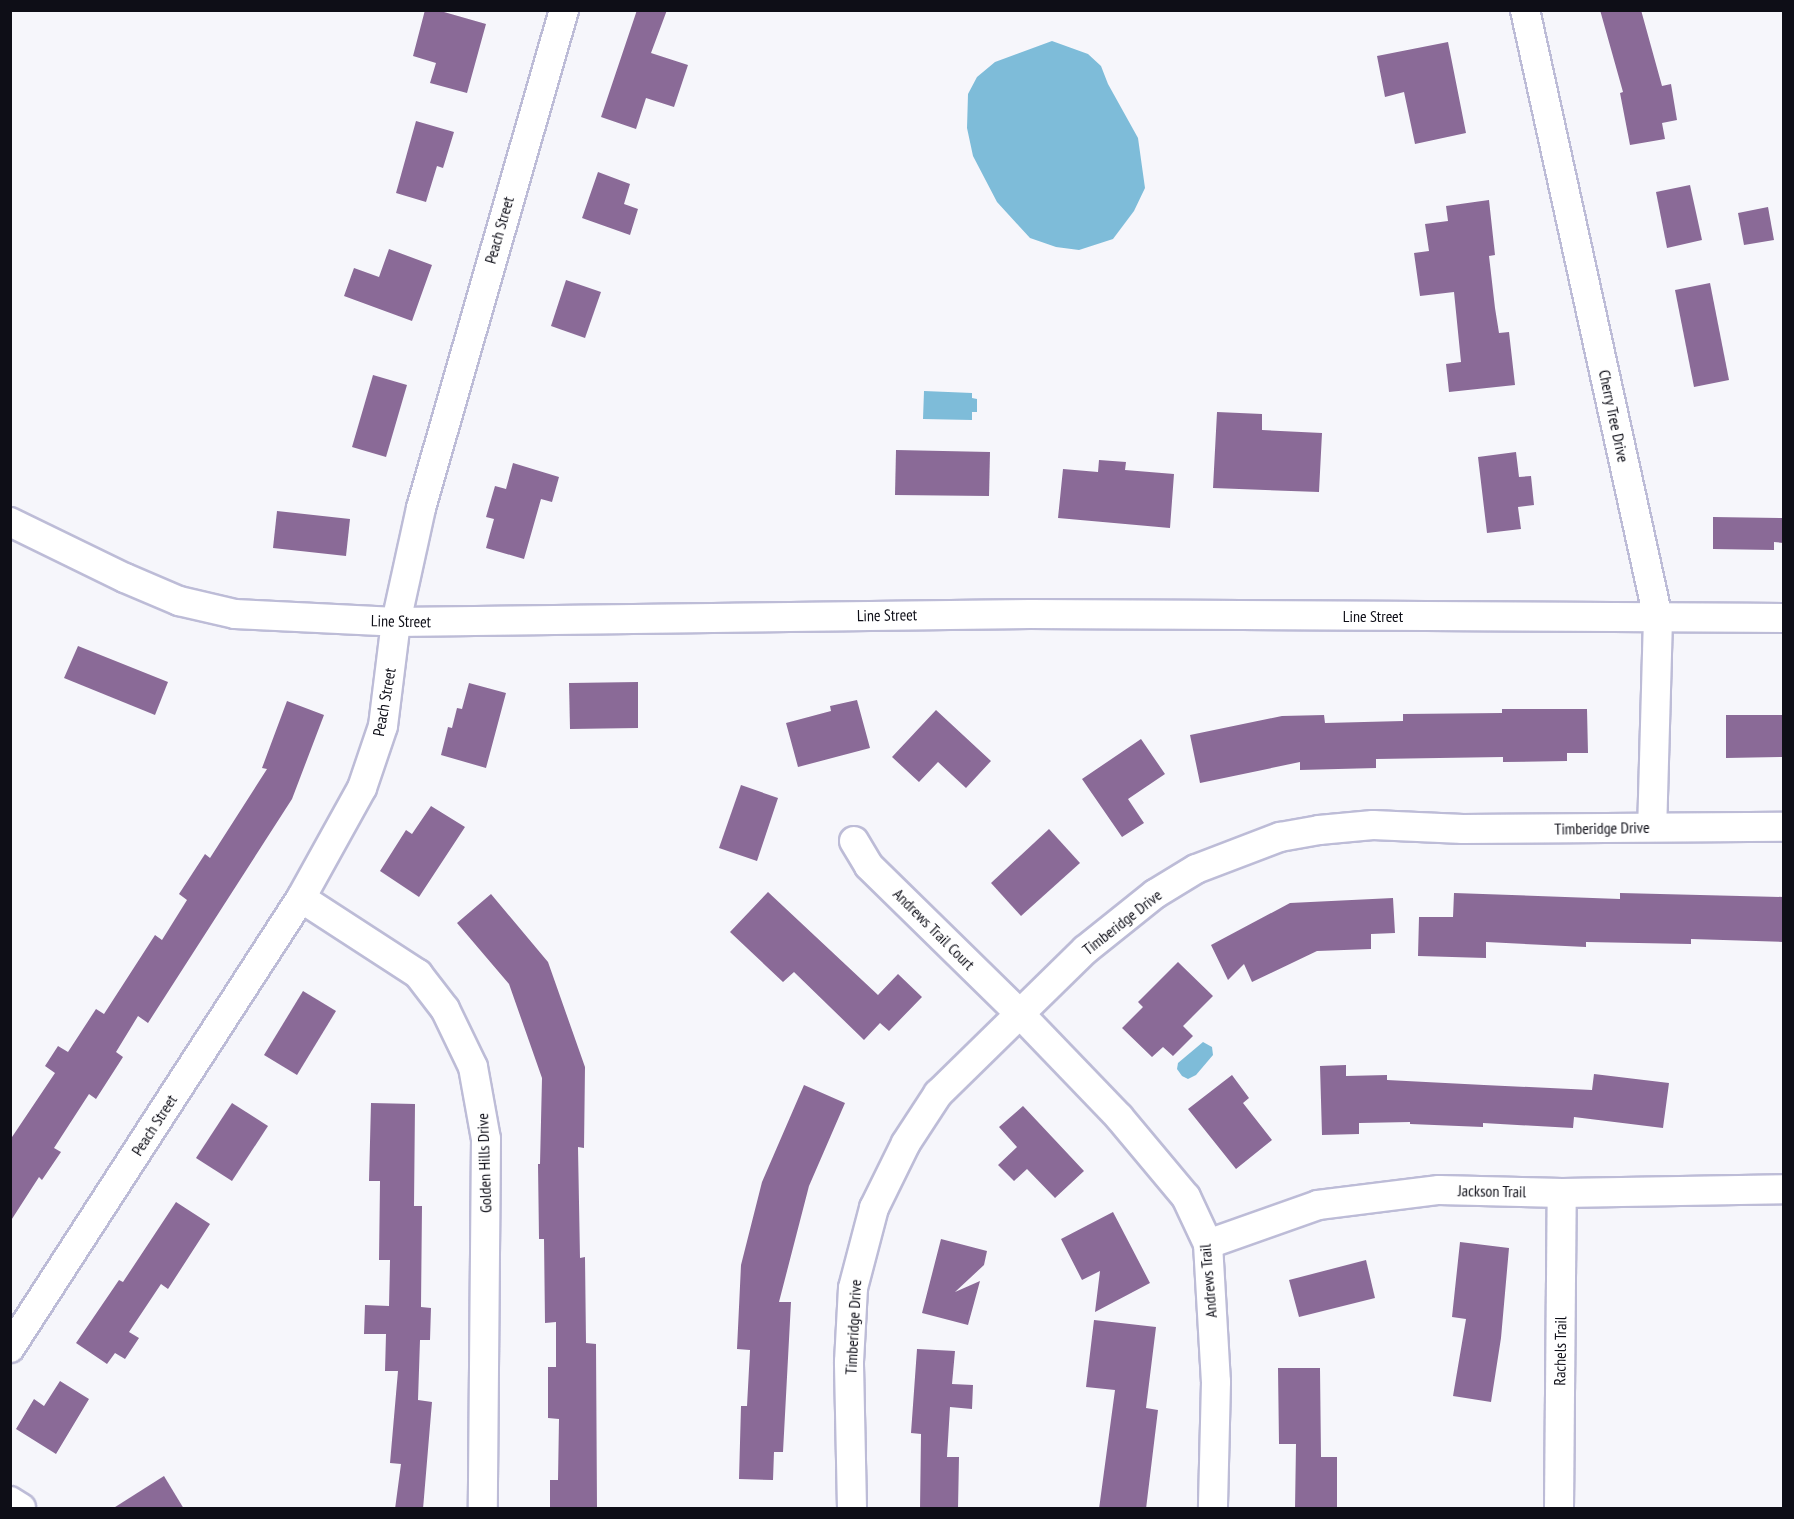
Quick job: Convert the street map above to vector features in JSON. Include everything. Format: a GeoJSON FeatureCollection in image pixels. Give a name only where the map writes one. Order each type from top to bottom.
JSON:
{"type":"FeatureCollection","features":[{"type":"Feature","properties":{"kind":"street","name":"Peach Street"},"geometry":{"type":"LineString","coordinates":[[10,1348],[301,898],[362,788],[383,726],[396,622],[421,508],[564,10]]}},
{"type":"Feature","properties":{"kind":"street","name":"Cherry Tree Drive"},"geometry":{"type":"LineString","coordinates":[[1525,10],[1658,618],[1652,827]]}},
{"type":"Feature","properties":{"kind":"street","name":"Line Street"},"geometry":{"type":"LineString","coordinates":[[10,522],[125,578],[179,601],[235,614],[396,622],[1019,614],[1784,618]]}},
{"type":"Feature","properties":{"kind":"street","name":"Timberidge Drive"},"geometry":{"type":"LineString","coordinates":[[852,1509],[849,1362],[853,1288],[874,1208],[906,1143],[938,1094],[1019,1013],[1085,950],[1155,894],[1196,868],[1280,837],[1318,830],[1373,825],[1463,829],[1784,827]]}},
{"type":"Feature","properties":{"kind":"street","name":"Andrews Trail Court"},"geometry":{"type":"LineString","coordinates":[[854,841],[869,866],[1019,1013]]}},
{"type":"Feature","properties":{"kind":"street","name":"Golden Hills Drive"},"geometry":{"type":"LineString","coordinates":[[301,898],[418,974],[445,1009],[474,1067],[486,1139],[483,1509]]}},
{"type":"Feature","properties":{"kind":"street","name":"Andrews Trail"},"geometry":{"type":"LineString","coordinates":[[1019,1013],[1119,1117],[1186,1197],[1208,1244],[1216,1382],[1213,1509]]}},
{"type":"Feature","properties":{"kind":"street","name":"Jackson Trail"},"geometry":{"type":"LineString","coordinates":[[1208,1244],[1317,1205],[1439,1190],[1562,1193],[1784,1189]]}},
{"type":"Feature","properties":{"kind":"street","name":"Rachels Trail"},"geometry":{"type":"LineString","coordinates":[[1559,1509],[1562,1193]]}},
{"type":"Feature","properties":{"kind":"street"},"geometry":{"type":"LineString","coordinates":[[10,1501],[21,1509]]}},
{"type":"Feature","properties":{"kind":"water"},"geometry":{"type":"Polygon","coordinates":[[[1052,41],[1088,54],[1101,66],[1108,84],[1138,138],[1145,188],[1134,211],[1113,239],[1079,250],[1056,247],[1030,238],[997,202],[973,156],[967,128],[968,94],[977,77],[995,62],[1052,41]]]}},
{"type":"Feature","properties":{"kind":"water"},"geometry":{"type":"Polygon","coordinates":[[[924,391],[972,393],[972,398],[977,399],[977,412],[972,412],[972,420],[923,419],[924,391]]]}},
{"type":"Feature","properties":{"kind":"water"},"geometry":{"type":"Polygon","coordinates":[[[1203,1042],[1212,1047],[1213,1055],[1196,1075],[1188,1079],[1182,1076],[1177,1069],[1178,1063],[1203,1042]]]}},
{"type":"Feature","properties":{"kind":"building"},"geometry":{"type":"Polygon","coordinates":[[[425,10],[437,10],[486,24],[467,93],[430,83],[436,63],[413,56],[425,10]]]}},
{"type":"Feature","properties":{"kind":"building"},"geometry":{"type":"Polygon","coordinates":[[[637,10],[667,10],[651,53],[688,65],[674,107],[646,98],[636,129],[601,117],[637,10]]]}},
{"type":"Feature","properties":{"kind":"building"},"geometry":{"type":"Polygon","coordinates":[[[1600,10],[1641,10],[1662,86],[1671,84],[1677,120],[1662,123],[1665,139],[1630,145],[1620,93],[1623,92],[1600,10]]]}},
{"type":"Feature","properties":{"kind":"building"},"geometry":{"type":"Polygon","coordinates":[[[1448,42],[1466,133],[1415,144],[1404,92],[1385,97],[1377,56],[1448,42]]]}},
{"type":"Feature","properties":{"kind":"building"},"geometry":{"type":"Polygon","coordinates":[[[416,121],[454,132],[443,168],[437,166],[426,202],[396,193],[416,121]]]}},
{"type":"Feature","properties":{"kind":"building"},"geometry":{"type":"Polygon","coordinates":[[[598,172],[630,184],[624,204],[638,209],[630,235],[582,218],[598,172]]]}},
{"type":"Feature","properties":{"kind":"building"},"geometry":{"type":"Polygon","coordinates":[[[1690,185],[1702,240],[1667,248],[1656,192],[1690,185]]]}},
{"type":"Feature","properties":{"kind":"building"},"geometry":{"type":"Polygon","coordinates":[[[1489,200],[1495,255],[1489,256],[1495,308],[1499,333],[1509,332],[1515,385],[1449,392],[1446,364],[1461,362],[1454,292],[1420,296],[1414,253],[1429,251],[1425,224],[1448,221],[1446,206],[1489,200]]]}},
{"type":"Feature","properties":{"kind":"building"},"geometry":{"type":"Polygon","coordinates":[[[1768,207],[1774,240],[1744,245],[1738,213],[1768,207]]]}},
{"type":"Feature","properties":{"kind":"building"},"geometry":{"type":"Polygon","coordinates":[[[389,249],[432,265],[412,321],[344,296],[354,268],[379,277],[389,249]]]}},
{"type":"Feature","properties":{"kind":"building"},"geometry":{"type":"Polygon","coordinates":[[[566,280],[601,292],[585,338],[551,326],[566,280]]]}},
{"type":"Feature","properties":{"kind":"building"},"geometry":{"type":"Polygon","coordinates":[[[1710,283],[1729,380],[1694,387],[1675,290],[1710,283]]]}},
{"type":"Feature","properties":{"kind":"building"},"geometry":{"type":"Polygon","coordinates":[[[373,375],[407,385],[386,457],[352,447],[373,375]]]}},
{"type":"Feature","properties":{"kind":"building"},"geometry":{"type":"Polygon","coordinates":[[[1217,412],[1262,414],[1262,430],[1322,433],[1319,492],[1213,488],[1217,412]]]}},
{"type":"Feature","properties":{"kind":"building"},"geometry":{"type":"Polygon","coordinates":[[[896,450],[990,452],[989,496],[895,495],[896,450]]]}},
{"type":"Feature","properties":{"kind":"building"},"geometry":{"type":"Polygon","coordinates":[[[1516,452],[1519,477],[1531,476],[1534,505],[1518,507],[1521,529],[1487,533],[1478,457],[1516,452]]]}},
{"type":"Feature","properties":{"kind":"building"},"geometry":{"type":"Polygon","coordinates":[[[1099,460],[1126,462],[1125,470],[1174,474],[1170,528],[1058,518],[1063,469],[1098,472],[1099,460]]]}},
{"type":"Feature","properties":{"kind":"building"},"geometry":{"type":"Polygon","coordinates":[[[513,463],[559,477],[552,502],[541,499],[524,559],[486,548],[494,519],[486,517],[495,486],[506,489],[513,463]]]}},
{"type":"Feature","properties":{"kind":"building"},"geometry":{"type":"Polygon","coordinates":[[[277,511],[350,519],[346,556],[273,548],[277,511]]]}},
{"type":"Feature","properties":{"kind":"building"},"geometry":{"type":"Polygon","coordinates":[[[1713,517],[1784,518],[1784,543],[1774,542],[1774,550],[1713,549],[1713,517]]]}},
{"type":"Feature","properties":{"kind":"building"},"geometry":{"type":"Polygon","coordinates":[[[78,646],[168,682],[155,715],[64,678],[78,646]]]}},
{"type":"Feature","properties":{"kind":"building"},"geometry":{"type":"Polygon","coordinates":[[[638,682],[638,728],[570,729],[569,683],[638,682]]]}},
{"type":"Feature","properties":{"kind":"building"},"geometry":{"type":"Polygon","coordinates":[[[469,683],[506,693],[486,768],[441,755],[448,727],[452,728],[457,708],[462,709],[469,683]]]}},
{"type":"Feature","properties":{"kind":"building"},"geometry":{"type":"Polygon","coordinates":[[[857,700],[870,748],[798,767],[786,723],[831,711],[830,706],[857,700]]]}},
{"type":"Feature","properties":{"kind":"building"},"geometry":{"type":"Polygon","coordinates":[[[287,701],[324,715],[292,799],[148,1023],[138,1016],[116,1052],[123,1057],[96,1099],[89,1094],[54,1148],[61,1152],[42,1180],[39,1177],[10,1222],[10,1140],[55,1073],[45,1066],[58,1046],[68,1052],[96,1009],[104,1014],[155,935],[162,940],[187,900],[179,894],[205,854],[210,858],[267,769],[262,768],[287,701]]]}},
{"type":"Feature","properties":{"kind":"building"},"geometry":{"type":"Polygon","coordinates":[[[1502,709],[1587,709],[1588,753],[1567,753],[1567,761],[1503,762],[1503,757],[1376,759],[1376,768],[1300,770],[1300,762],[1200,783],[1190,735],[1282,716],[1324,715],[1325,723],[1403,721],[1403,714],[1502,713],[1502,709]]]}},
{"type":"Feature","properties":{"kind":"building"},"geometry":{"type":"Polygon","coordinates":[[[936,710],[991,761],[966,788],[938,762],[919,782],[892,757],[936,710]]]}},
{"type":"Feature","properties":{"kind":"building"},"geometry":{"type":"Polygon","coordinates":[[[1726,715],[1784,715],[1784,757],[1726,758],[1726,715]]]}},
{"type":"Feature","properties":{"kind":"building"},"geometry":{"type":"Polygon","coordinates":[[[1141,739],[1165,774],[1128,799],[1144,823],[1122,837],[1082,779],[1141,739]]]}},
{"type":"Feature","properties":{"kind":"building"},"geometry":{"type":"Polygon","coordinates":[[[741,785],[778,798],[757,861],[719,848],[741,785]]]}},
{"type":"Feature","properties":{"kind":"building"},"geometry":{"type":"Polygon","coordinates":[[[431,806],[465,827],[419,897],[380,871],[406,830],[412,834],[431,806]]]}},
{"type":"Feature","properties":{"kind":"building"},"geometry":{"type":"Polygon","coordinates":[[[1049,829],[1080,863],[1021,916],[991,883],[1049,829]]]}},
{"type":"Feature","properties":{"kind":"building"},"geometry":{"type":"Polygon","coordinates":[[[768,892],[878,995],[898,974],[922,997],[889,1031],[880,1023],[864,1040],[794,972],[783,982],[730,932],[768,892]]]}},
{"type":"Feature","properties":{"kind":"building"},"geometry":{"type":"Polygon","coordinates":[[[1454,893],[1620,899],[1620,893],[1784,897],[1784,942],[1691,939],[1691,944],[1586,942],[1586,947],[1486,942],[1486,958],[1418,956],[1419,917],[1453,917],[1454,893]]]}},
{"type":"Feature","properties":{"kind":"building"},"geometry":{"type":"Polygon","coordinates":[[[491,894],[548,962],[585,1067],[584,1148],[578,1147],[580,1258],[585,1257],[586,1343],[596,1344],[597,1509],[550,1509],[550,1480],[558,1480],[559,1419],[548,1418],[548,1367],[556,1367],[556,1322],[545,1323],[544,1239],[539,1239],[538,1164],[540,1164],[542,1078],[509,984],[457,923],[491,894]]]}},
{"type":"Feature","properties":{"kind":"building"},"geometry":{"type":"Polygon","coordinates":[[[1393,898],[1395,933],[1371,934],[1371,949],[1317,951],[1252,982],[1244,964],[1228,980],[1211,945],[1290,903],[1393,898]]]}},
{"type":"Feature","properties":{"kind":"building"},"geometry":{"type":"Polygon","coordinates":[[[1178,962],[1213,996],[1183,1026],[1193,1036],[1173,1056],[1163,1047],[1152,1057],[1122,1028],[1143,1007],[1138,1002],[1178,962]]]}},
{"type":"Feature","properties":{"kind":"building"},"geometry":{"type":"Polygon","coordinates":[[[303,991],[336,1011],[297,1075],[264,1055],[303,991]]]}},
{"type":"Feature","properties":{"kind":"building"},"geometry":{"type":"Polygon","coordinates":[[[1346,1065],[1346,1076],[1387,1075],[1387,1080],[1592,1090],[1594,1074],[1669,1083],[1663,1128],[1574,1117],[1573,1128],[1483,1123],[1483,1127],[1410,1124],[1410,1122],[1359,1123],[1359,1134],[1322,1135],[1320,1066],[1346,1065]]]}},
{"type":"Feature","properties":{"kind":"building"},"geometry":{"type":"Polygon","coordinates":[[[1232,1075],[1249,1098],[1243,1103],[1272,1140],[1236,1169],[1188,1109],[1232,1075]]]}},
{"type":"Feature","properties":{"kind":"building"},"geometry":{"type":"Polygon","coordinates":[[[804,1085],[845,1103],[809,1186],[779,1302],[791,1302],[783,1452],[774,1452],[773,1480],[739,1479],[741,1406],[747,1406],[750,1350],[737,1349],[741,1265],[762,1182],[804,1085]]]}},
{"type":"Feature","properties":{"kind":"building"},"geometry":{"type":"Polygon","coordinates":[[[232,1103],[268,1126],[232,1181],[196,1158],[232,1103]]]}},
{"type":"Feature","properties":{"kind":"building"},"geometry":{"type":"Polygon","coordinates":[[[371,1103],[415,1104],[414,1206],[422,1206],[421,1307],[431,1308],[430,1340],[420,1340],[418,1400],[432,1402],[423,1509],[395,1509],[401,1464],[390,1463],[398,1371],[385,1371],[386,1334],[364,1334],[365,1305],[389,1306],[390,1260],[379,1260],[380,1181],[369,1181],[371,1103]]]}},
{"type":"Feature","properties":{"kind":"building"},"geometry":{"type":"Polygon","coordinates":[[[1023,1106],[1084,1171],[1055,1198],[1027,1169],[1014,1181],[998,1165],[1017,1147],[999,1127],[1023,1106]]]}},
{"type":"Feature","properties":{"kind":"building"},"geometry":{"type":"Polygon","coordinates":[[[176,1202],[210,1224],[168,1289],[161,1284],[129,1332],[139,1338],[125,1359],[115,1353],[107,1364],[76,1343],[119,1280],[123,1282],[176,1202]]]}},
{"type":"Feature","properties":{"kind":"building"},"geometry":{"type":"Polygon","coordinates":[[[1113,1212],[1150,1283],[1095,1312],[1100,1271],[1082,1280],[1061,1239],[1113,1212]]]}},
{"type":"Feature","properties":{"kind":"building"},"geometry":{"type":"Polygon","coordinates":[[[941,1239],[987,1251],[984,1265],[955,1292],[980,1281],[968,1325],[922,1313],[941,1239]]]}},
{"type":"Feature","properties":{"kind":"building"},"geometry":{"type":"Polygon","coordinates":[[[1460,1242],[1509,1248],[1501,1338],[1491,1402],[1453,1396],[1466,1319],[1452,1317],[1460,1242]]]}},
{"type":"Feature","properties":{"kind":"building"},"geometry":{"type":"Polygon","coordinates":[[[1366,1260],[1375,1298],[1299,1317],[1289,1280],[1366,1260]]]}},
{"type":"Feature","properties":{"kind":"building"},"geometry":{"type":"Polygon","coordinates":[[[1094,1320],[1156,1327],[1146,1408],[1158,1410],[1146,1509],[1099,1509],[1115,1390],[1086,1387],[1094,1320]]]}},
{"type":"Feature","properties":{"kind":"building"},"geometry":{"type":"Polygon","coordinates":[[[917,1349],[955,1351],[952,1384],[973,1385],[972,1409],[950,1407],[947,1457],[959,1457],[958,1509],[920,1509],[921,1434],[911,1433],[917,1349]]]}},
{"type":"Feature","properties":{"kind":"building"},"geometry":{"type":"Polygon","coordinates":[[[1278,1368],[1320,1368],[1321,1457],[1337,1457],[1337,1509],[1295,1509],[1296,1444],[1279,1444],[1278,1368]]]}},
{"type":"Feature","properties":{"kind":"building"},"geometry":{"type":"Polygon","coordinates":[[[60,1381],[89,1399],[56,1454],[16,1429],[34,1399],[44,1406],[60,1381]]]}},
{"type":"Feature","properties":{"kind":"building"},"geometry":{"type":"Polygon","coordinates":[[[164,1476],[184,1509],[112,1509],[164,1476]]]}}]}
